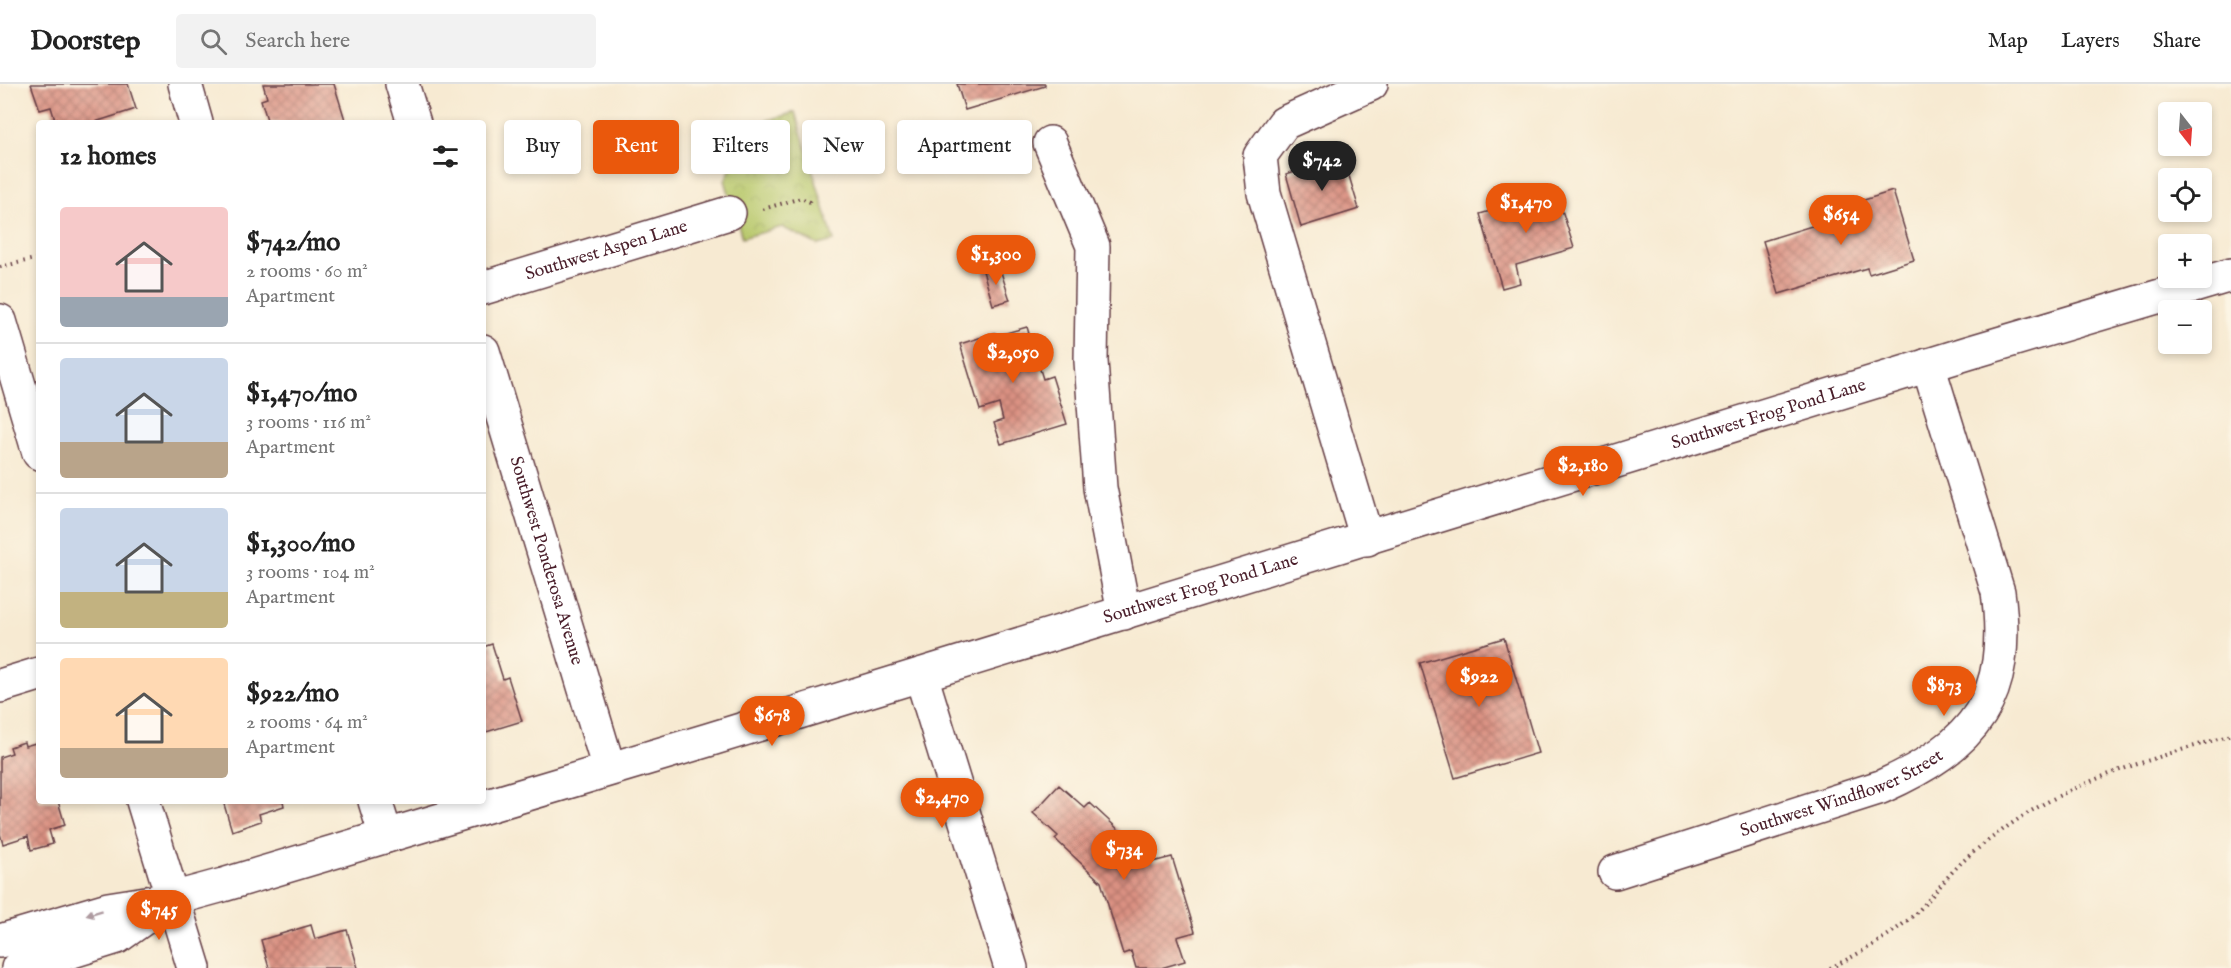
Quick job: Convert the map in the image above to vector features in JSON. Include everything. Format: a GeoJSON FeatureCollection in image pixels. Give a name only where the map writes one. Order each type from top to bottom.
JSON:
{"type":"FeatureCollection","features":[{"type":"Feature","properties":{"kind":"street"},"geometry":{"type":"LineString","coordinates":[[185,84],[195,120]]}},
{"type":"Feature","properties":{"kind":"street"},"geometry":{"type":"LineString","coordinates":[[402,84],[413,120]]}},
{"type":"Feature","properties":{"kind":"street"},"geometry":{"type":"LineString","coordinates":[[1367,539],[1264,193],[1260,156],[1284,123],[1371,84]]}},
{"type":"Feature","properties":{"kind":"street"},"geometry":{"type":"LineString","coordinates":[[1050,143],[1094,246],[1090,361],[1100,489],[1124,613]]}},
{"type":"Feature","properties":{"kind":"street","name":"Southwest Aspen Lane"},"geometry":{"type":"LineString","coordinates":[[486,287],[729,213]]}},
{"type":"Feature","properties":{"kind":"street","name":"Southwest Frog Pond Lane"},"geometry":{"type":"LineString","coordinates":[[0,941],[108,909],[172,899],[609,770],[1367,539],[1540,483],[2231,275]]}},
{"type":"Feature","properties":{"kind":"street"},"geometry":{"type":"LineString","coordinates":[[0,321],[36,443]]}},
{"type":"Feature","properties":{"kind":"street","name":"Southwest Ponderosa Avenue"},"geometry":{"type":"LineString","coordinates":[[486,361],[609,770]]}},
{"type":"Feature","properties":{"kind":"street","name":"Southwest Windflower Street"},"geometry":{"type":"LineString","coordinates":[[1615,872],[1881,787],[1915,772],[1948,749],[1976,721],[1992,695],[2001,662],[2002,624],[1998,592],[1928,365]]}},
{"type":"Feature","properties":{"kind":"street"},"geometry":{"type":"LineString","coordinates":[[0,686],[36,675]]}},
{"type":"Feature","properties":{"kind":"street"},"geometry":{"type":"LineString","coordinates":[[921,675],[1011,968]]}},
{"type":"Feature","properties":{"kind":"street"},"geometry":{"type":"LineString","coordinates":[[143,804],[194,968]]}},
{"type":"Feature","properties":{"kind":"street"},"geometry":{"type":"LineString","coordinates":[[376,804],[386,836]]}},
{"type":"Feature","properties":{"kind":"street","name":"Southwest Frog Pond Lane"},"geometry":{"type":"LineString","coordinates":[[18,968],[117,937],[172,899]]}},
{"type":"Feature","properties":{"kind":"path"},"geometry":{"type":"LineString","coordinates":[[761,210],[801,198],[810,202],[812,206]]}},
{"type":"Feature","properties":{"kind":"path"},"geometry":{"type":"LineString","coordinates":[[0,267],[36,259]]}},
{"type":"Feature","properties":{"kind":"path"},"geometry":{"type":"LineString","coordinates":[[1830,968],[1908,921],[1961,864],[2030,810],[2062,793],[2117,770],[2231,735]]}},
{"type":"Feature","properties":{"kind":"green space"},"geometry":{"type":"Polygon","coordinates":[[[795,112],[802,135],[802,174],[814,174],[834,241],[818,245],[782,227],[742,238],[725,180],[728,174],[790,174],[790,120],[769,120],[795,112]]]}},
{"type":"Feature","properties":{"kind":"building"},"geometry":{"type":"Polygon","coordinates":[[[31,84],[128,84],[136,109],[101,120],[58,120],[57,118],[55,120],[51,107],[40,110],[31,84]]]}},
{"type":"Feature","properties":{"kind":"building"},"geometry":{"type":"Polygon","coordinates":[[[263,84],[334,84],[345,120],[267,120],[261,100],[267,98],[263,84]]]}},
{"type":"Feature","properties":{"kind":"building"},"geometry":{"type":"Polygon","coordinates":[[[957,84],[1045,84],[1045,86],[965,110],[957,84]]]}},
{"type":"Feature","properties":{"kind":"building"},"geometry":{"type":"Polygon","coordinates":[[[1343,156],[1359,209],[1301,227],[1286,174],[1343,156]]]}},
{"type":"Feature","properties":{"kind":"building"},"geometry":{"type":"Polygon","coordinates":[[[1556,191],[1574,248],[1516,265],[1520,283],[1502,288],[1480,214],[1556,191]]]}},
{"type":"Feature","properties":{"kind":"building"},"geometry":{"type":"Polygon","coordinates":[[[1893,191],[1914,260],[1869,274],[1867,268],[1779,294],[1763,241],[1851,214],[1848,205],[1893,191]]]}},
{"type":"Feature","properties":{"kind":"building"},"geometry":{"type":"Polygon","coordinates":[[[999,266],[1010,300],[993,305],[983,271],[999,266]]]}},
{"type":"Feature","properties":{"kind":"building"},"geometry":{"type":"Polygon","coordinates":[[[1027,327],[1043,379],[1052,376],[1067,424],[1001,444],[994,423],[1003,420],[999,404],[980,410],[960,344],[995,333],[996,336],[1027,327]]]}},
{"type":"Feature","properties":{"kind":"building"},"geometry":{"type":"Polygon","coordinates":[[[1504,638],[1538,753],[1455,778],[1420,663],[1504,638]]]}},
{"type":"Feature","properties":{"kind":"building"},"geometry":{"type":"Polygon","coordinates":[[[492,644],[503,679],[508,677],[522,721],[486,732],[486,646],[492,644]]]}},
{"type":"Feature","properties":{"kind":"building"},"geometry":{"type":"Polygon","coordinates":[[[24,742],[25,746],[36,743],[36,804],[59,804],[65,825],[49,830],[53,844],[31,850],[28,836],[3,844],[0,834],[0,757],[12,753],[10,747],[24,742]]]}},
{"type":"Feature","properties":{"kind":"building"},"geometry":{"type":"Polygon","coordinates":[[[1059,785],[1085,808],[1090,803],[1153,862],[1172,857],[1195,932],[1177,937],[1185,961],[1161,968],[1136,968],[1131,951],[1123,954],[1101,882],[1055,839],[1058,836],[1033,813],[1059,785]]]}},
{"type":"Feature","properties":{"kind":"building"},"geometry":{"type":"Polygon","coordinates":[[[224,804],[284,804],[284,806],[259,814],[261,821],[232,831],[224,804]]]}},
{"type":"Feature","properties":{"kind":"building"},"geometry":{"type":"Polygon","coordinates":[[[311,925],[315,939],[347,930],[358,968],[269,968],[261,940],[311,925]]]}}]}
